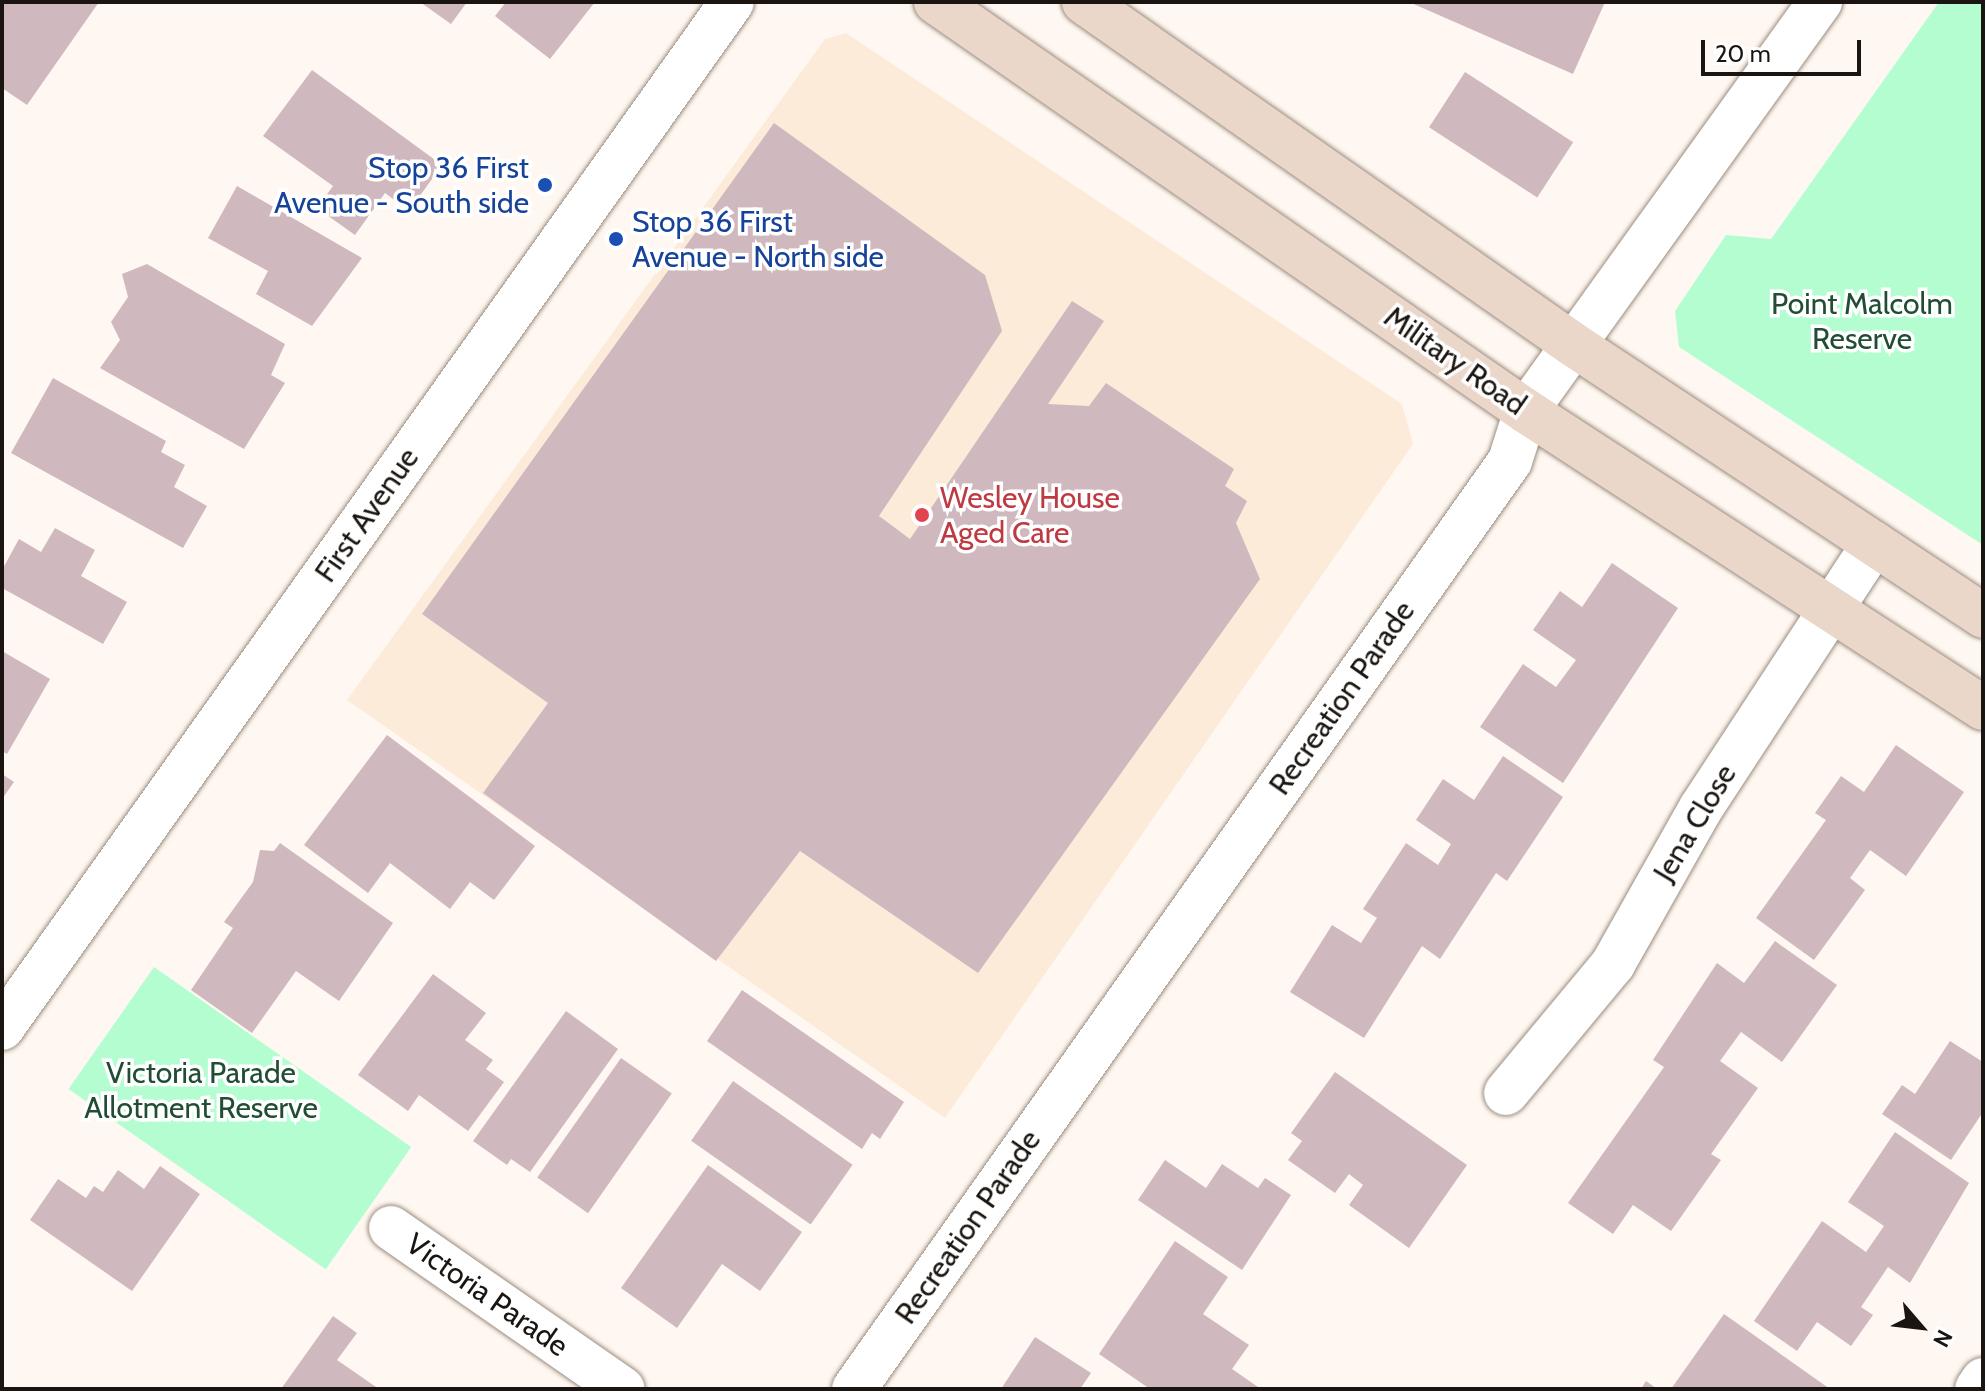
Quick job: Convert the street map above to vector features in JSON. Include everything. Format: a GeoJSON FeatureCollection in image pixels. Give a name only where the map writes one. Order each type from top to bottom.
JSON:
{"type":"FeatureCollection","features":[{"type":"Feature","properties":{"kind":"main road","name":"Military Road"},"geometry":{"type":"LineString","coordinates":[[936,2],[1526,411],[1983,708]]}},
{"type":"Feature","properties":{"kind":"main road"},"geometry":{"type":"LineString","coordinates":[[1084,2],[1574,345],[1983,616]]}},
{"type":"Feature","properties":{"kind":"street","name":"First Avenue"},"geometry":{"type":"LineString","coordinates":[[2,1028],[732,2]]}},
{"type":"Feature","properties":{"kind":"street","name":"Recreation Parade"},"geometry":{"type":"LineString","coordinates":[[854,1389],[1510,461],[1526,411],[1820,2]]}},
{"type":"Feature","properties":{"kind":"street","name":"Jena Close"},"geometry":{"type":"LineString","coordinates":[[1506,1093],[1613,964],[1701,808],[1835,610],[1874,544]]}},
{"type":"Feature","properties":{"kind":"street","name":"Victoria Parade"},"geometry":{"type":"LineString","coordinates":[[391,1228],[623,1389]]}},
{"type":"Feature","properties":{"kind":"street"},"geometry":{"type":"LineString","coordinates":[[1977,1389],[1983,1380]]}},
{"type":"Feature","properties":{"kind":"shaded area","name":"Wesley House Aged Care"},"geometry":{"type":"Polygon","coordinates":[[[846,33],[1402,404],[1413,444],[945,1118],[347,700],[825,39],[846,33]]]}},
{"type":"Feature","properties":{"kind":"green space","name":"Point Malcolm Reserve"},"geometry":{"type":"Polygon","coordinates":[[[1939,2],[1983,2],[1983,545],[1679,347],[1675,311],[1726,235],[1771,239],[1939,2]]]}},
{"type":"Feature","properties":{"kind":"green space","name":"Victoria Parade Allotment Reserve"},"geometry":{"type":"Polygon","coordinates":[[[154,967],[411,1147],[326,1269],[69,1089],[154,967]]]}},
{"type":"Feature","properties":{"kind":"building"},"geometry":{"type":"Polygon","coordinates":[[[2,2],[99,2],[27,105],[2,88],[2,2]]]}},
{"type":"Feature","properties":{"kind":"building"},"geometry":{"type":"Polygon","coordinates":[[[420,2],[467,2],[451,24],[420,2]]]}},
{"type":"Feature","properties":{"kind":"building"},"geometry":{"type":"Polygon","coordinates":[[[506,2],[595,2],[550,59],[495,16],[506,2]]]}},
{"type":"Feature","properties":{"kind":"building"},"geometry":{"type":"Polygon","coordinates":[[[1409,2],[1605,2],[1573,74],[1409,2]]]}},
{"type":"Feature","properties":{"kind":"building"},"geometry":{"type":"Polygon","coordinates":[[[312,70],[442,165],[409,211],[385,193],[355,235],[317,208],[333,186],[263,136],[312,70]]]}},
{"type":"Feature","properties":{"kind":"building"},"geometry":{"type":"Polygon","coordinates":[[[1465,72],[1573,142],[1537,198],[1429,127],[1465,72]]]}},
{"type":"Feature","properties":{"kind":"building","name":"Wesley House Aged Care"},"geometry":{"type":"Polygon","coordinates":[[[774,123],[985,275],[1002,331],[879,516],[910,539],[1072,301],[1104,321],[1048,404],[1089,406],[1106,383],[1234,469],[1225,486],[1247,501],[1236,523],[1260,579],[978,973],[800,851],[716,961],[483,793],[548,703],[422,614],[774,123]]]}},
{"type":"Feature","properties":{"kind":"building"},"geometry":{"type":"Polygon","coordinates":[[[237,186],[362,258],[312,326],[256,294],[268,271],[208,238],[237,186]]]}},
{"type":"Feature","properties":{"kind":"building"},"geometry":{"type":"Polygon","coordinates":[[[147,264],[285,344],[271,375],[285,383],[244,449],[100,368],[120,340],[111,322],[128,297],[122,274],[147,264]]]}},
{"type":"Feature","properties":{"kind":"building"},"geometry":{"type":"Polygon","coordinates":[[[53,378],[166,441],[161,452],[185,465],[174,487],[207,506],[183,548],[11,453],[53,378]]]}},
{"type":"Feature","properties":{"kind":"building"},"geometry":{"type":"Polygon","coordinates":[[[55,528],[95,550],[81,576],[127,602],[103,644],[2,588],[2,570],[19,539],[41,552],[55,528]]]}},
{"type":"Feature","properties":{"kind":"building"},"geometry":{"type":"Polygon","coordinates":[[[1612,563],[1678,608],[1563,783],[1480,727],[1523,664],[1556,687],[1576,660],[1533,630],[1560,591],[1582,607],[1612,563]]]}},
{"type":"Feature","properties":{"kind":"building"},"geometry":{"type":"Polygon","coordinates":[[[2,651],[50,679],[7,754],[2,751],[2,651]]]}},
{"type":"Feature","properties":{"kind":"building"},"geometry":{"type":"Polygon","coordinates":[[[387,735],[535,846],[494,900],[470,882],[450,909],[390,863],[368,893],[304,845],[387,735]]]}},
{"type":"Feature","properties":{"kind":"building"},"geometry":{"type":"Polygon","coordinates":[[[1896,745],[1964,792],[1906,876],[1870,850],[1850,878],[1865,890],[1814,960],[1756,918],[1826,820],[1815,813],[1841,776],[1864,792],[1896,745]]]}},
{"type":"Feature","properties":{"kind":"building"},"geometry":{"type":"Polygon","coordinates":[[[1503,756],[1563,797],[1507,881],[1496,873],[1440,959],[1422,946],[1364,1038],[1290,992],[1332,925],[1361,943],[1377,918],[1363,909],[1406,843],[1438,865],[1451,844],[1416,820],[1443,779],[1474,800],[1503,756]]]}},
{"type":"Feature","properties":{"kind":"building"},"geometry":{"type":"Polygon","coordinates":[[[2,774],[14,782],[2,799],[2,774]]]}},
{"type":"Feature","properties":{"kind":"building"},"geometry":{"type":"Polygon","coordinates":[[[280,843],[393,923],[339,1001],[296,971],[252,1033],[191,990],[233,928],[224,922],[253,882],[260,850],[274,851],[280,843]]]}},
{"type":"Feature","properties":{"kind":"building"},"geometry":{"type":"Polygon","coordinates":[[[1775,941],[1837,985],[1782,1062],[1741,1032],[1720,1061],[1758,1088],[1711,1154],[1721,1160],[1671,1231],[1633,1205],[1613,1234],[1568,1203],[1664,1067],[1653,1060],[1717,963],[1744,983],[1775,941]]]}},
{"type":"Feature","properties":{"kind":"building"},"geometry":{"type":"Polygon","coordinates":[[[433,974],[486,1013],[465,1040],[493,1060],[486,1069],[504,1082],[468,1131],[419,1095],[408,1111],[358,1075],[433,974]]]}},
{"type":"Feature","properties":{"kind":"building"},"geometry":{"type":"Polygon","coordinates":[[[742,990],[904,1102],[880,1139],[872,1133],[862,1149],[707,1041],[742,990]]]}},
{"type":"Feature","properties":{"kind":"building"},"geometry":{"type":"Polygon","coordinates":[[[566,1011],[618,1049],[530,1172],[511,1159],[507,1165],[473,1141],[566,1011]]]}},
{"type":"Feature","properties":{"kind":"building"},"geometry":{"type":"Polygon","coordinates":[[[1950,1041],[1983,1062],[1983,1112],[1951,1160],[1882,1114],[1902,1085],[1915,1094],[1950,1041]]]}},
{"type":"Feature","properties":{"kind":"building"},"geometry":{"type":"Polygon","coordinates":[[[621,1058],[672,1094],[588,1213],[537,1178],[621,1058]]]}},
{"type":"Feature","properties":{"kind":"building"},"geometry":{"type":"Polygon","coordinates":[[[1335,1072],[1467,1165],[1409,1248],[1349,1205],[1363,1185],[1349,1174],[1335,1193],[1288,1160],[1302,1141],[1291,1133],[1335,1072]]]}},
{"type":"Feature","properties":{"kind":"building"},"geometry":{"type":"Polygon","coordinates":[[[733,1081],[853,1165],[811,1225],[691,1141],[733,1081]]]}},
{"type":"Feature","properties":{"kind":"building"},"geometry":{"type":"Polygon","coordinates":[[[1895,1132],[1969,1183],[1910,1283],[1888,1267],[1861,1307],[1873,1315],[1851,1346],[1817,1322],[1797,1351],[1754,1321],[1822,1221],[1866,1252],[1884,1226],[1848,1202],[1895,1132]]]}},
{"type":"Feature","properties":{"kind":"building"},"geometry":{"type":"Polygon","coordinates":[[[1165,1160],[1206,1188],[1222,1164],[1258,1188],[1265,1178],[1291,1195],[1242,1270],[1138,1200],[1165,1160]]]}},
{"type":"Feature","properties":{"kind":"building"},"geometry":{"type":"Polygon","coordinates":[[[708,1165],[802,1232],[760,1291],[722,1264],[677,1328],[621,1288],[708,1165]]]}},
{"type":"Feature","properties":{"kind":"building"},"geometry":{"type":"Polygon","coordinates":[[[160,1166],[200,1194],[132,1291],[30,1220],[58,1179],[86,1198],[94,1186],[103,1192],[118,1170],[144,1189],[160,1166]]]}},
{"type":"Feature","properties":{"kind":"building"},"geometry":{"type":"Polygon","coordinates":[[[1175,1241],[1228,1277],[1203,1314],[1249,1345],[1232,1369],[1261,1389],[1150,1389],[1099,1354],[1175,1241]]]}},
{"type":"Feature","properties":{"kind":"building"},"geometry":{"type":"Polygon","coordinates":[[[1724,1314],[1830,1389],[1671,1389],[1724,1314]]]}},
{"type":"Feature","properties":{"kind":"building"},"geometry":{"type":"Polygon","coordinates":[[[333,1316],[357,1333],[337,1360],[379,1389],[281,1389],[333,1316]]]}},
{"type":"Feature","properties":{"kind":"building"},"geometry":{"type":"Polygon","coordinates":[[[1035,1337],[1091,1373],[1080,1389],[1001,1389],[1035,1337]]]}},
{"type":"Feature","properties":{"kind":"building"},"geometry":{"type":"Polygon","coordinates":[[[1646,1381],[1657,1389],[1641,1389],[1646,1381]]]}},
{"type":"Feature","properties":{"kind":"place","name":"Stop 36 First Avenue - South side"},"geometry":{"type":"Point","coordinates":[545,185]}},
{"type":"Feature","properties":{"kind":"place","name":"Stop 36 First Avenue - North side"},"geometry":{"type":"Point","coordinates":[616,239]}},
{"type":"Feature","properties":{"kind":"place","name":"Wesley House Aged Care"},"geometry":{"type":"Point","coordinates":[922,515]}}]}
